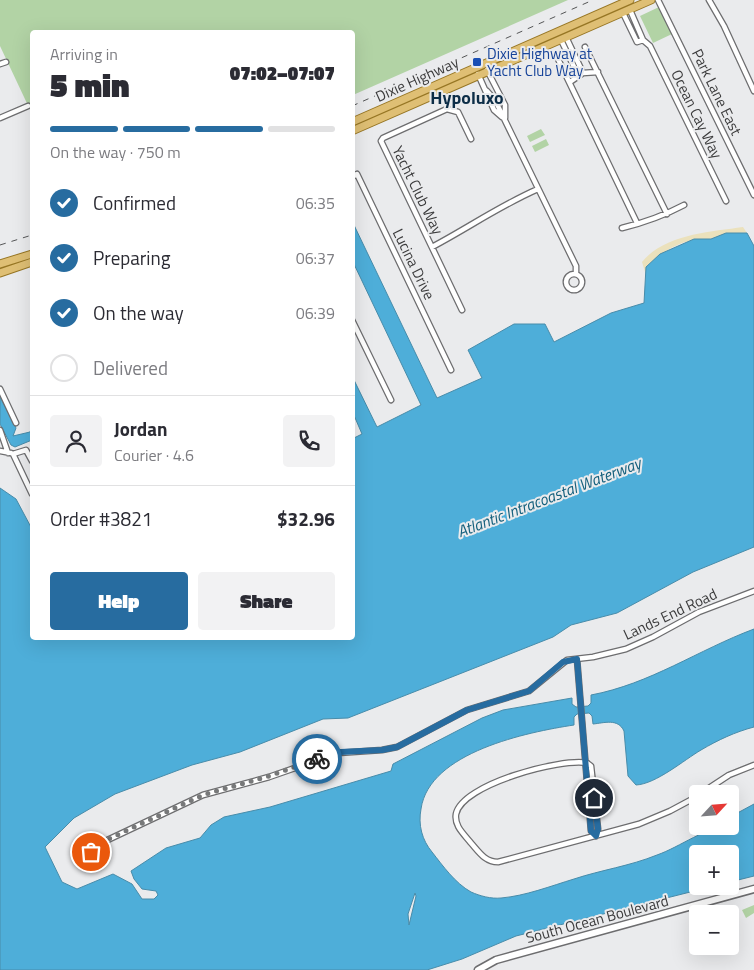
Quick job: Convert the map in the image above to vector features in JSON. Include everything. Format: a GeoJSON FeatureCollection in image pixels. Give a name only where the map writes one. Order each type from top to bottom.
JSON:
{"type":"FeatureCollection","features":[{"type":"Feature","properties":{"kind":"main road","name":"Dixie Highway"},"geometry":{"type":"LineString","coordinates":[[355,121],[630,0]]}},
{"type":"Feature","properties":{"kind":"main road","name":"Dixie Highway"},"geometry":{"type":"LineString","coordinates":[[355,130],[651,0]]}},
{"type":"Feature","properties":{"kind":"main road"},"geometry":{"type":"LineString","coordinates":[[0,264],[30,255]]}},
{"type":"Feature","properties":{"kind":"main road"},"geometry":{"type":"LineString","coordinates":[[0,273],[30,263]]}},
{"type":"Feature","properties":{"kind":"main road","name":"South Ocean Boulevard"},"geometry":{"type":"LineString","coordinates":[[478,970],[496,960],[754,888]]}},
{"type":"Feature","properties":{"kind":"street","name":"Park Lane East"},"geometry":{"type":"LineString","coordinates":[[658,0],[754,195]]}},
{"type":"Feature","properties":{"kind":"street"},"geometry":{"type":"LineString","coordinates":[[709,0],[724,26],[754,90]]}},
{"type":"Feature","properties":{"kind":"street"},"geometry":{"type":"LineString","coordinates":[[626,11],[637,42],[644,40]]}},
{"type":"Feature","properties":{"kind":"street","name":"Ocean Cay Way"},"geometry":{"type":"LineString","coordinates":[[626,11],[644,40],[650,46],[726,201]]}},
{"type":"Feature","properties":{"kind":"street"},"geometry":{"type":"LineString","coordinates":[[564,39],[581,74]]}},
{"type":"Feature","properties":{"kind":"street"},"geometry":{"type":"LineString","coordinates":[[585,47],[667,214]]}},
{"type":"Feature","properties":{"kind":"street"},"geometry":{"type":"LineString","coordinates":[[558,59],[637,223]]}},
{"type":"Feature","properties":{"kind":"street"},"geometry":{"type":"LineString","coordinates":[[0,64],[6,62]]}},
{"type":"Feature","properties":{"kind":"street"},"geometry":{"type":"LineString","coordinates":[[485,64],[505,105],[504,119]]}},
{"type":"Feature","properties":{"kind":"street"},"geometry":{"type":"LineString","coordinates":[[475,68],[493,101],[494,110],[504,119],[576,266],[576,274]]}},
{"type":"Feature","properties":{"kind":"street"},"geometry":{"type":"LineString","coordinates":[[570,82],[581,74],[598,72]]}},
{"type":"Feature","properties":{"kind":"street"},"geometry":{"type":"LineString","coordinates":[[493,101],[501,98]]}},
{"type":"Feature","properties":{"kind":"street"},"geometry":{"type":"LineString","coordinates":[[0,118],[28,106]]}},
{"type":"Feature","properties":{"kind":"street","name":"Yacht Club Way"},"geometry":{"type":"LineString","coordinates":[[462,310],[381,141],[383,138],[447,109],[458,112],[471,139]]}},
{"type":"Feature","properties":{"kind":"street","name":"Lucina Drive"},"geometry":{"type":"LineString","coordinates":[[355,175],[357,174],[451,370]]}},
{"type":"Feature","properties":{"kind":"street","name":"Yacht Club Way"},"geometry":{"type":"LineString","coordinates":[[432,247],[485,219],[505,204],[538,189]]}},
{"type":"Feature","properties":{"kind":"street"},"geometry":{"type":"LineString","coordinates":[[622,228],[667,214],[684,205]]}},
{"type":"Feature","properties":{"kind":"street"},"geometry":{"type":"LineString","coordinates":[[355,326],[391,400]]}},
{"type":"Feature","properties":{"kind":"street"},"geometry":{"type":"LineString","coordinates":[[0,389],[16,423]]}},
{"type":"Feature","properties":{"kind":"street"},"geometry":{"type":"LineString","coordinates":[[0,430],[30,490]]}},
{"type":"Feature","properties":{"kind":"street"},"geometry":{"type":"LineString","coordinates":[[0,451],[11,453],[26,450],[30,458]]}},
{"type":"Feature","properties":{"kind":"street","name":"Lands End Road"},"geometry":{"type":"LineString","coordinates":[[98,844],[203,795],[269,776],[338,752],[382,750],[403,744],[467,710],[529,691],[563,662],[626,649],[653,637],[699,612],[754,591]]}},
{"type":"Feature","properties":{"kind":"street"},"geometry":{"type":"LineString","coordinates":[[577,659],[587,763],[584,767],[591,831],[596,836]]}},
{"type":"Feature","properties":{"kind":"street"},"geometry":{"type":"LineString","coordinates":[[587,763],[578,762],[540,768],[496,783],[462,804],[456,812],[456,823],[483,857],[494,862],[596,836],[655,818],[689,800]]}},
{"type":"Feature","properties":{"kind":"street"},"geometry":{"type":"LineString","coordinates":[[715,785],[729,776],[754,765]]}},
{"type":"Feature","properties":{"kind":"green space"},"geometry":{"type":"Polygon","coordinates":[[[0,0],[568,0],[355,94],[355,30],[30,30],[30,110],[0,46],[0,0]]]}},
{"type":"Feature","properties":{"kind":"green space"},"geometry":{"type":"Polygon","coordinates":[[[659,7],[672,34],[653,43],[640,16],[659,7]]]}},
{"type":"Feature","properties":{"kind":"green space"},"geometry":{"type":"Polygon","coordinates":[[[541,129],[545,135],[530,142],[527,136],[541,129]]]}},
{"type":"Feature","properties":{"kind":"green space"},"geometry":{"type":"Polygon","coordinates":[[[546,139],[549,145],[535,152],[532,146],[546,139]]]}},
{"type":"Feature","properties":{"kind":"green space"},"geometry":{"type":"Polygon","coordinates":[[[754,905],[754,913],[746,918],[742,910],[754,905]]]}},
{"type":"Feature","properties":{"kind":"sand"},"geometry":{"type":"Polygon","coordinates":[[[743,227],[747,233],[695,239],[673,247],[646,267],[646,275],[642,262],[663,245],[689,236],[743,227]]]}},
{"type":"Feature","properties":{"kind":"water","name":"Atlantic Intracoastal Waterway"},"geometry":{"type":"Polygon","coordinates":[[[355,227],[437,398],[482,378],[468,350],[514,324],[545,324],[554,342],[611,313],[644,303],[646,267],[660,254],[694,239],[711,239],[726,233],[747,233],[754,246],[754,547],[693,572],[617,613],[571,625],[553,637],[348,718],[323,719],[240,752],[192,765],[115,794],[74,818],[45,847],[62,882],[77,889],[113,874],[132,884],[142,899],[154,899],[158,895],[156,891],[142,889],[134,879],[131,871],[166,848],[200,838],[211,825],[224,817],[270,807],[391,771],[393,764],[482,718],[503,710],[572,698],[572,704],[576,707],[588,706],[591,703],[591,695],[613,690],[654,675],[733,637],[754,629],[754,727],[740,731],[701,750],[652,781],[636,785],[628,776],[624,731],[621,727],[610,722],[593,724],[592,716],[589,713],[577,714],[574,717],[574,725],[507,740],[483,748],[461,759],[442,773],[428,789],[421,809],[420,821],[423,837],[429,847],[455,879],[471,892],[497,898],[529,893],[647,859],[700,835],[739,835],[739,812],[754,804],[754,876],[739,880],[739,845],[689,845],[689,892],[516,936],[462,959],[427,970],[0,970],[0,488],[16,499],[30,525],[30,640],[355,640],[355,438],[362,434],[355,418],[355,382],[377,427],[421,405],[355,266],[355,227]],[[415,893],[408,914],[409,925],[416,896],[415,893]]]}},
{"type":"Feature","properties":{"kind":"water"},"geometry":{"type":"Polygon","coordinates":[[[0,397],[16,428],[13,436],[30,432],[30,441],[15,447],[11,445],[0,424],[0,397]]]}},
{"type":"Feature","properties":{"kind":"railway"},"geometry":{"type":"LineString","coordinates":[[355,105],[593,0]]}},
{"type":"Feature","properties":{"kind":"railway"},"geometry":{"type":"LineString","coordinates":[[0,245],[30,236]]}},
{"type":"Feature","properties":{"kind":"way so far"},"geometry":{"type":"LineString","coordinates":[[91,852],[95,853],[98,851],[98,844],[185,802],[317,759]]}},
{"type":"Feature","properties":{"kind":"place","name":"Dixie Highway at Yacht Club Way"},"geometry":{"type":"Point","coordinates":[477,62]}},
{"type":"Feature","properties":{"kind":"district","name":"Hypoluxo"},"geometry":{"type":"Point","coordinates":[467,97]}},
{"type":"Feature","properties":{"kind":"route"},"geometry":{"type":"LineString","coordinates":[[317,759],[354,750],[382,750],[397,747],[467,710],[529,691],[535,688],[550,672],[563,662],[577,659],[587,763],[584,767],[591,831],[596,836],[598,829],[594,798]]}}]}
